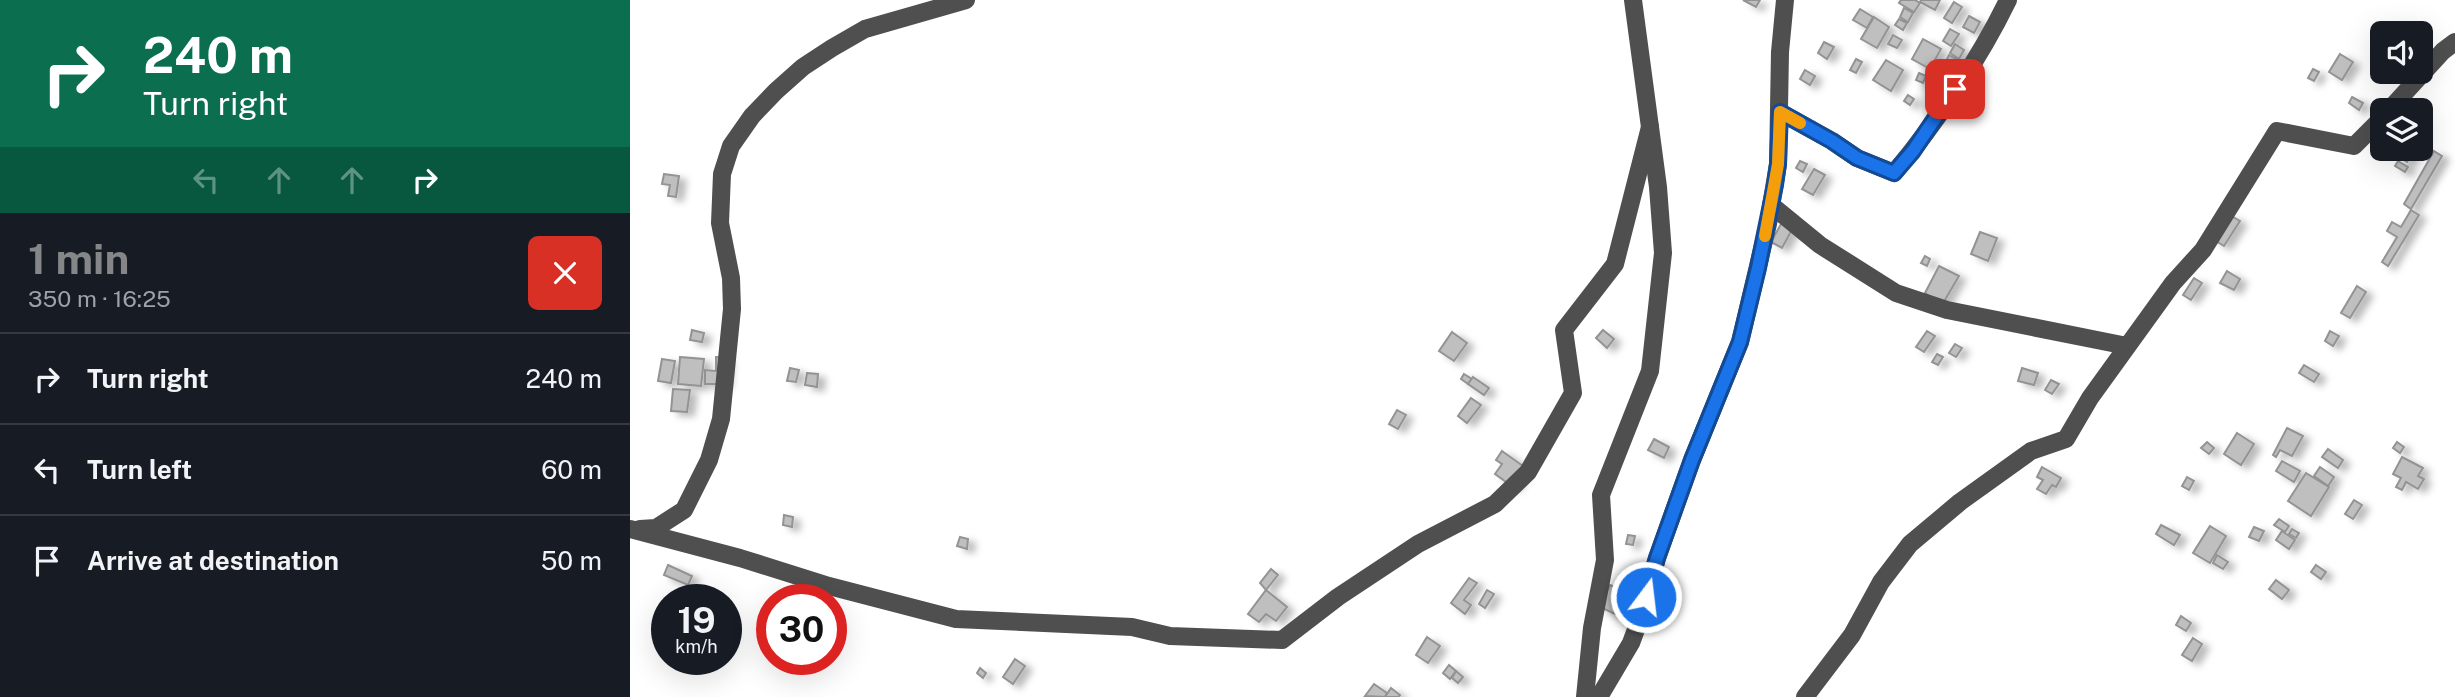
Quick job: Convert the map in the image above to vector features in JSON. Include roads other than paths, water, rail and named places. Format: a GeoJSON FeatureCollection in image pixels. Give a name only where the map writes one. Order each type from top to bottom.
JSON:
{"type":"FeatureCollection","features":[{"type":"Feature","properties":{"kind":"street"},"geometry":{"type":"LineString","coordinates":[[966,0],[865,29],[832,48],[803,67],[776,91],[752,117],[731,146],[722,174],[720,223],[731,278],[732,309],[721,419],[709,460],[684,510],[656,528],[630,529],[956,619],[1132,627],[1170,636],[1282,640],[1338,597],[1418,544],[1495,504],[1528,472],[1573,393],[1564,330],[1615,264],[1650,127]]}},
{"type":"Feature","properties":{"kind":"street"},"geometry":{"type":"LineString","coordinates":[[1585,697],[1592,628],[1605,560],[1601,495],[1650,371],[1664,253],[1633,0]]}},
{"type":"Feature","properties":{"kind":"street"},"geometry":{"type":"LineString","coordinates":[[1599,697],[1634,634],[1661,546],[1692,460],[1740,342],[1778,164],[1780,52],[1786,0]]}},
{"type":"Feature","properties":{"kind":"street"},"geometry":{"type":"LineString","coordinates":[[1780,112],[1857,158],[1894,173],[1913,151],[1955,89],[1995,27],[2008,0]]}},
{"type":"Feature","properties":{"kind":"street"},"geometry":{"type":"LineString","coordinates":[[2400,98],[2455,42]]}},
{"type":"Feature","properties":{"kind":"street"},"geometry":{"type":"LineString","coordinates":[[1805,697],[1852,635],[1881,582],[1910,544],[1960,502],[2031,451],[2066,439],[2090,398],[2127,346],[2173,283],[2203,250],[2277,131],[2354,146],[2370,130]]}},
{"type":"Feature","properties":{"kind":"street"},"geometry":{"type":"LineString","coordinates":[[1771,205],[1820,245],[1896,293],[1947,310],[2127,346]]}}]}
